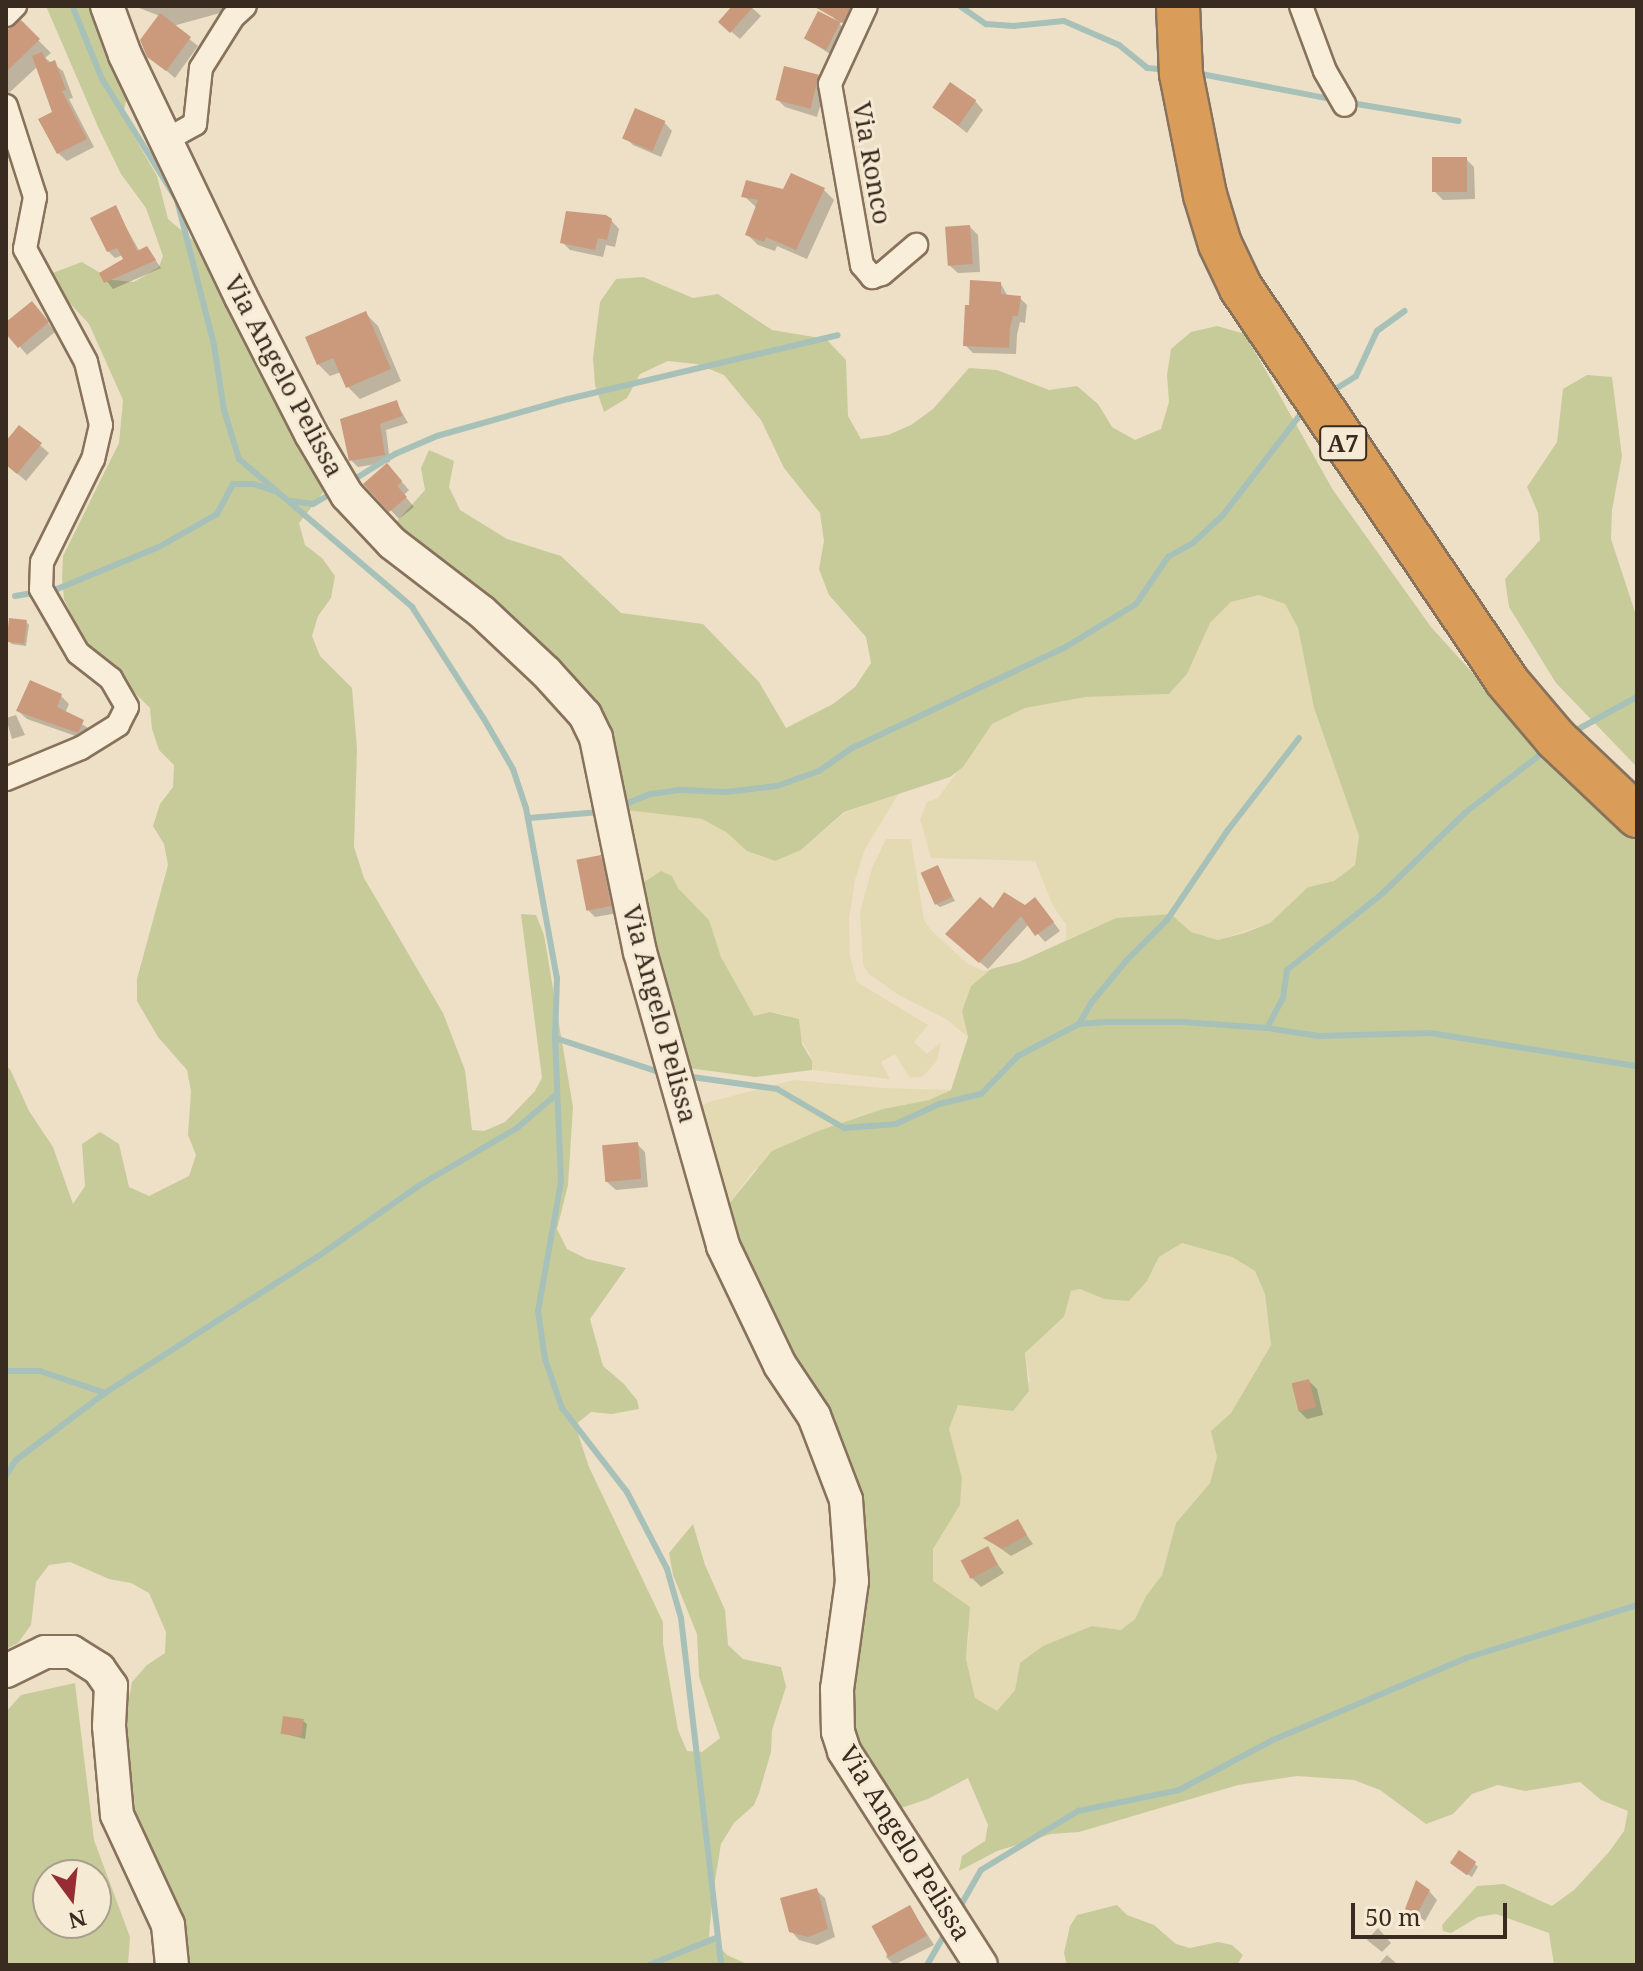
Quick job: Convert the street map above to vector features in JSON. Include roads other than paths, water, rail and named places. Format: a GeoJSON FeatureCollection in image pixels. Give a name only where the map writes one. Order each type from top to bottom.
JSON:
{"type":"FeatureCollection","features":[{"type":"Feature","properties":{"kind":"highway","name":"A7"},"geometry":{"type":"LineString","coordinates":[[1178,6],[1181,74],[1205,195],[1220,244],[1241,288],[1506,680],[1556,739],[1637,816]]}},
{"type":"Feature","properties":{"kind":"street"},"geometry":{"type":"LineString","coordinates":[[6,15],[15,6]]}},
{"type":"Feature","properties":{"kind":"street","name":"Via Angelo Pelissa"},"geometry":{"type":"LineString","coordinates":[[107,6],[125,55],[168,139],[241,297],[311,434],[347,495],[392,543],[482,612],[546,672],[585,715],[596,738],[640,952],[723,1246],[780,1365],[814,1416],[846,1500],[852,1581],[837,1689],[838,1732],[844,1751],[981,1965]]}},
{"type":"Feature","properties":{"kind":"street"},"geometry":{"type":"LineString","coordinates":[[168,139],[195,124],[201,68],[233,17],[245,6]]}},
{"type":"Feature","properties":{"kind":"street","name":"Via Ronco"},"geometry":{"type":"LineString","coordinates":[[866,6],[830,84],[862,265],[872,277],[882,274],[916,245]]}},
{"type":"Feature","properties":{"kind":"street"},"geometry":{"type":"LineString","coordinates":[[1301,6],[1325,71],[1345,105]]}},
{"type":"Feature","properties":{"kind":"street"},"geometry":{"type":"LineString","coordinates":[[6,106],[35,197],[25,249],[86,362],[101,425],[93,459],[42,562],[41,589],[78,653],[111,679],[127,707],[118,725],[81,748],[6,779]]}},
{"type":"Feature","properties":{"kind":"street"},"geometry":{"type":"LineString","coordinates":[[6,1671],[45,1652],[72,1652],[99,1669],[111,1686],[109,1726],[117,1815],[168,1925],[172,1965]]}},
{"type":"Feature","properties":{"kind":"waterway"},"geometry":{"type":"LineString","coordinates":[[960,6],[986,24],[1014,26],[1064,21],[1119,45],[1147,68],[1159,69]]}},
{"type":"Feature","properties":{"kind":"waterway"},"geometry":{"type":"LineString","coordinates":[[74,10],[102,79],[177,200],[214,345],[224,410],[239,459],[412,607],[513,769],[526,808],[557,978],[555,1038],[561,1182],[538,1311],[545,1359],[562,1408],[627,1492],[667,1569],[681,1618],[721,1965]]}},
{"type":"Feature","properties":{"kind":"waterway"},"geometry":{"type":"LineString","coordinates":[[1201,74],[1336,100]]}},
{"type":"Feature","properties":{"kind":"waterway"},"geometry":{"type":"LineString","coordinates":[[1351,103],[1458,121]]}},
{"type":"Feature","properties":{"kind":"waterway"},"geometry":{"type":"LineString","coordinates":[[1334,390],[1356,376],[1377,331],[1405,311]]}},
{"type":"Feature","properties":{"kind":"waterway"},"geometry":{"type":"LineString","coordinates":[[350,482],[395,454],[437,436],[568,399],[838,335]]}},
{"type":"Feature","properties":{"kind":"waterway"},"geometry":{"type":"LineString","coordinates":[[618,807],[651,794],[681,790],[726,792],[777,786],[819,771],[850,749],[1064,648],[1136,604],[1168,557],[1193,543],[1223,515],[1304,410]]}},
{"type":"Feature","properties":{"kind":"waterway"},"geometry":{"type":"LineString","coordinates":[[15,596],[57,589],[159,547],[217,514],[233,484],[254,484],[274,491]]}},
{"type":"Feature","properties":{"kind":"waterway"},"geometry":{"type":"LineString","coordinates":[[292,501],[313,504],[334,492]]}},
{"type":"Feature","properties":{"kind":"waterway"},"geometry":{"type":"LineString","coordinates":[[1573,732],[1637,697]]}},
{"type":"Feature","properties":{"kind":"waterway"},"geometry":{"type":"LineString","coordinates":[[1079,1024],[1091,1003],[1127,960],[1167,920],[1228,830],[1299,738]]}},
{"type":"Feature","properties":{"kind":"waterway"},"geometry":{"type":"LineString","coordinates":[[1267,1028],[1283,998],[1287,970],[1383,893],[1466,812],[1541,754]]}},
{"type":"Feature","properties":{"kind":"waterway"},"geometry":{"type":"LineString","coordinates":[[529,818],[600,812]]}},
{"type":"Feature","properties":{"kind":"waterway"},"geometry":{"type":"LineString","coordinates":[[685,1076],[777,1089],[844,1128],[896,1124],[939,1104],[981,1094],[1018,1056],[1079,1024],[1183,1022],[1267,1028],[1318,1036],[1430,1033],[1637,1066]]}},
{"type":"Feature","properties":{"kind":"waterway"},"geometry":{"type":"LineString","coordinates":[[555,1038],[662,1073]]}},
{"type":"Feature","properties":{"kind":"waterway"},"geometry":{"type":"LineString","coordinates":[[6,1475],[16,1460],[105,1393],[320,1255],[420,1185],[517,1128],[557,1094]]}},
{"type":"Feature","properties":{"kind":"waterway"},"geometry":{"type":"LineString","coordinates":[[6,1371],[40,1371],[105,1393]]}},
{"type":"Feature","properties":{"kind":"waterway"},"geometry":{"type":"LineString","coordinates":[[957,1912],[981,1870],[1078,1811],[1179,1790],[1273,1740],[1466,1658],[1637,1605]]}},
{"type":"Feature","properties":{"kind":"waterway"},"geometry":{"type":"LineString","coordinates":[[927,1965],[946,1932]]}},
{"type":"Feature","properties":{"kind":"waterway"},"geometry":{"type":"LineString","coordinates":[[649,1965],[716,1938]]}}]}
